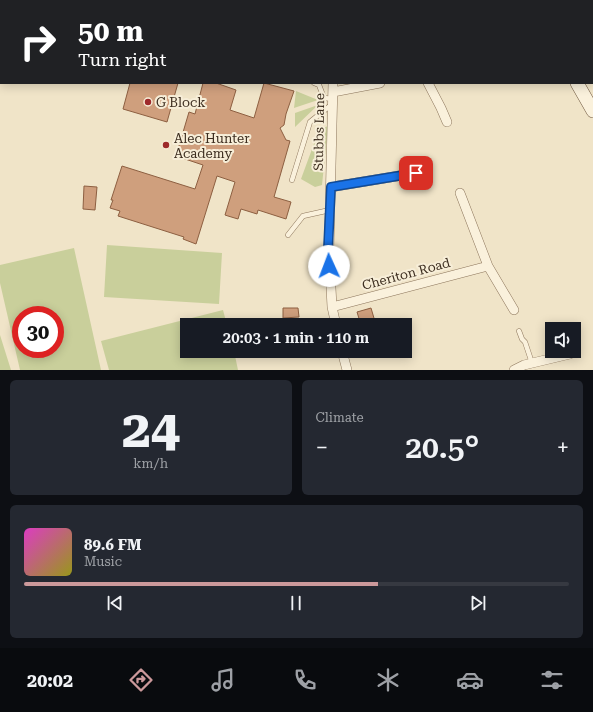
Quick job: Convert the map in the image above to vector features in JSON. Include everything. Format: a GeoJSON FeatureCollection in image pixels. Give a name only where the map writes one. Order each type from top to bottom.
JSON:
{"type":"FeatureCollection","features":[{"type":"Feature","properties":{"kind":"street"},"geometry":{"type":"LineString","coordinates":[[333,95],[376,84]]}},
{"type":"Feature","properties":{"kind":"street"},"geometry":{"type":"LineString","coordinates":[[429,84],[447,122]]}},
{"type":"Feature","properties":{"kind":"street"},"geometry":{"type":"LineString","coordinates":[[578,84],[593,111]]}},
{"type":"Feature","properties":{"kind":"street","name":"Stubbs Lane"},"geometry":{"type":"LineString","coordinates":[[333,95],[328,249],[332,307],[334,318]]}},
{"type":"Feature","properties":{"kind":"street"},"geometry":{"type":"LineString","coordinates":[[331,187],[416,173]]}},
{"type":"Feature","properties":{"kind":"street"},"geometry":{"type":"LineString","coordinates":[[460,193],[488,266],[514,310]]}},
{"type":"Feature","properties":{"kind":"street","name":"Cheriton Road"},"geometry":{"type":"LineString","coordinates":[[332,307],[488,266]]}},
{"type":"Feature","properties":{"kind":"street"},"geometry":{"type":"LineString","coordinates":[[344,358],[347,370]]}},
{"type":"Feature","properties":{"kind":"street"},"geometry":{"type":"LineString","coordinates":[[514,370],[532,363],[553,358]]}},
{"type":"Feature","properties":{"kind":"lane"},"geometry":{"type":"LineString","coordinates":[[316,84],[319,85],[324,98],[333,95]]}},
{"type":"Feature","properties":{"kind":"lane"},"geometry":{"type":"LineString","coordinates":[[292,180],[310,122],[333,95]]}},
{"type":"Feature","properties":{"kind":"lane"},"geometry":{"type":"LineString","coordinates":[[288,235],[303,216],[330,210]]}},
{"type":"Feature","properties":{"kind":"lane"},"geometry":{"type":"LineString","coordinates":[[520,331],[532,363]]}},
{"type":"Feature","properties":{"kind":"green space"},"geometry":{"type":"Polygon","coordinates":[[[296,91],[318,100],[294,108],[296,91]]]}},
{"type":"Feature","properties":{"kind":"green space"},"geometry":{"type":"Polygon","coordinates":[[[318,105],[295,127],[295,113],[318,105]]]}},
{"type":"Feature","properties":{"kind":"green space"},"geometry":{"type":"Polygon","coordinates":[[[328,126],[322,185],[315,187],[301,179],[319,130],[328,126]]]}},
{"type":"Feature","properties":{"kind":"green space"},"geometry":{"type":"Polygon","coordinates":[[[107,245],[222,253],[219,304],[104,297],[107,245]]]}},
{"type":"Feature","properties":{"kind":"green space"},"geometry":{"type":"Polygon","coordinates":[[[74,248],[101,370],[20,370],[17,358],[64,358],[64,306],[12,306],[12,335],[0,283],[0,265],[74,248]]]}},
{"type":"Feature","properties":{"kind":"green space"},"geometry":{"type":"Polygon","coordinates":[[[223,310],[225,318],[192,318],[223,310]]]}},
{"type":"Feature","properties":{"kind":"green space"},"geometry":{"type":"Polygon","coordinates":[[[180,321],[180,358],[235,358],[238,370],[109,370],[101,341],[180,321]]]}},
{"type":"Feature","properties":{"kind":"green space"},"geometry":{"type":"Polygon","coordinates":[[[0,335],[11,370],[0,370],[0,335]]]}},
{"type":"Feature","properties":{"kind":"building","name":"G Block"},"geometry":{"type":"Polygon","coordinates":[[[130,84],[178,84],[167,122],[123,109],[130,84]]]}},
{"type":"Feature","properties":{"kind":"building"},"geometry":{"type":"Polygon","coordinates":[[[203,84],[219,84],[236,90],[230,110],[254,118],[264,84],[294,91],[284,125],[280,128],[286,140],[290,141],[274,197],[291,202],[286,219],[258,210],[257,214],[241,209],[238,219],[225,215],[235,182],[217,176],[196,244],[183,239],[184,237],[118,216],[120,211],[110,208],[113,200],[111,200],[122,166],[195,189],[203,165],[176,156],[189,112],[195,114],[203,84]]]}},
{"type":"Feature","properties":{"kind":"building"},"geometry":{"type":"Polygon","coordinates":[[[84,186],[97,187],[95,210],[83,209],[84,186]]]}},
{"type":"Feature","properties":{"kind":"building"},"geometry":{"type":"Polygon","coordinates":[[[283,308],[298,308],[299,317],[283,318],[283,308]]]}},
{"type":"Feature","properties":{"kind":"building"},"geometry":{"type":"Polygon","coordinates":[[[371,308],[374,318],[359,318],[357,312],[371,308]]]}},
{"type":"Feature","properties":{"kind":"place","name":"G Block"},"geometry":{"type":"Point","coordinates":[148,102]}},
{"type":"Feature","properties":{"kind":"place","name":"Alec Hunter Academy"},"geometry":{"type":"Point","coordinates":[166,145]}},
{"type":"Feature","properties":{"kind":"route"},"geometry":{"type":"LineString","coordinates":[[329,266],[328,249],[331,187],[416,173]]}}]}
